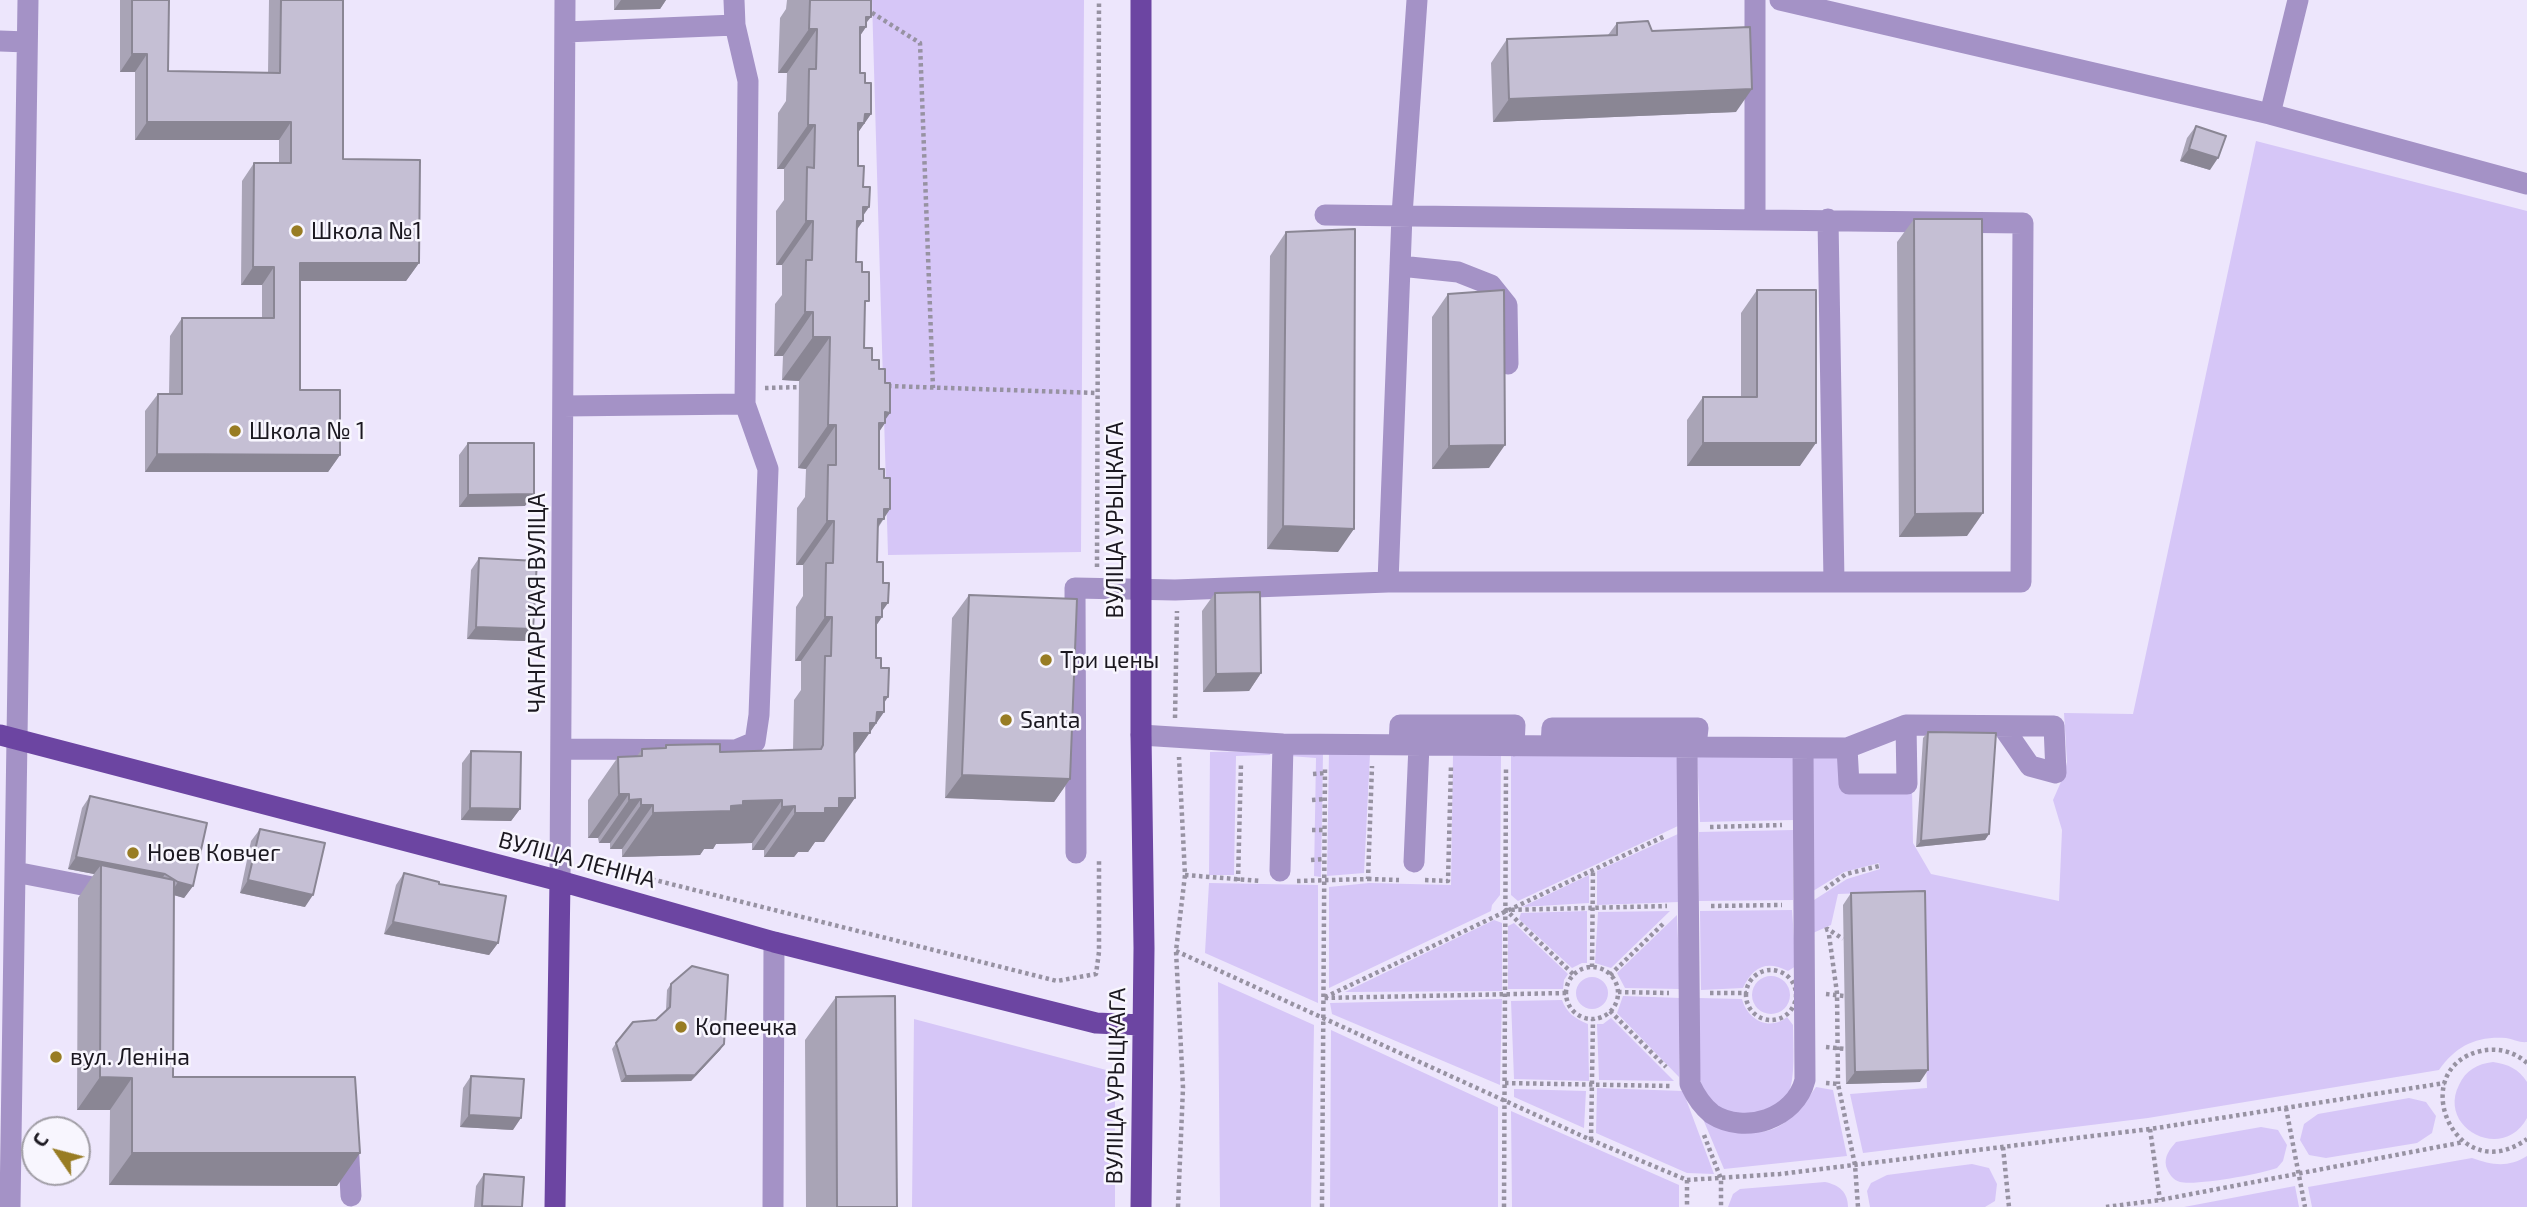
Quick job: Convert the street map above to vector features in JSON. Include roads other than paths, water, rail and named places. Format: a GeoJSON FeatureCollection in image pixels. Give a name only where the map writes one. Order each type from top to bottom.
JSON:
{"type":"FeatureCollection","features":[{"type":"Feature","properties":{"kind":"main road","name":"ВУЛІЦА УРЫЦКАГА"},"geometry":{"type":"LineString","coordinates":[[1141,0],[1141,735],[1144,948],[1141,1207]]}},
{"type":"Feature","properties":{"kind":"main road","name":"ВУЛІЦА ЛЕНІНА"},"geometry":{"type":"LineString","coordinates":[[9,738],[560,881],[774,942],[1096,1023],[1142,1025]]}},
{"type":"Feature","properties":{"kind":"main road","name":"ЧАНГАРСКАЯ ВУЛІЦА"},"geometry":{"type":"LineString","coordinates":[[555,1207],[560,881]]}},
{"type":"Feature","properties":{"kind":"street"},"geometry":{"type":"LineString","coordinates":[[10,1207],[9,738],[28,0]]}},
{"type":"Feature","properties":{"kind":"street","name":"ЧАНГАРСКАЯ ВУЛІЦА"},"geometry":{"type":"LineString","coordinates":[[560,881],[565,0]]}},
{"type":"Feature","properties":{"kind":"street"},"geometry":{"type":"LineString","coordinates":[[562,749],[737,750],[755,742],[759,715],[768,469],[745,396],[748,80],[735,25],[734,0]]}},
{"type":"Feature","properties":{"kind":"street"},"geometry":{"type":"LineString","coordinates":[[1388,582],[1402,215],[1417,0]]}},
{"type":"Feature","properties":{"kind":"street"},"geometry":{"type":"LineString","coordinates":[[1755,0],[1755,218]]}},
{"type":"Feature","properties":{"kind":"street"},"geometry":{"type":"LineString","coordinates":[[1780,0],[2270,114],[2527,184]]}},
{"type":"Feature","properties":{"kind":"street"},"geometry":{"type":"LineString","coordinates":[[2270,114],[2298,0]]}},
{"type":"Feature","properties":{"kind":"street"},"geometry":{"type":"LineString","coordinates":[[565,32],[735,25]]}},
{"type":"Feature","properties":{"kind":"street"},"geometry":{"type":"LineString","coordinates":[[0,41],[27,42]]}},
{"type":"Feature","properties":{"kind":"street"},"geometry":{"type":"LineString","coordinates":[[1076,853],[1075,588],[1175,590],[1388,582],[2021,582],[2023,223],[1325,215]]}},
{"type":"Feature","properties":{"kind":"street"},"geometry":{"type":"LineString","coordinates":[[1828,219],[1834,582]]}},
{"type":"Feature","properties":{"kind":"street"},"geometry":{"type":"LineString","coordinates":[[1400,266],[1458,272],[1491,285],[1507,304],[1508,363]]}},
{"type":"Feature","properties":{"kind":"street"},"geometry":{"type":"LineString","coordinates":[[563,406],[745,396]]}},
{"type":"Feature","properties":{"kind":"street"},"geometry":{"type":"LineString","coordinates":[[1415,874],[1412,749],[1400,725],[1515,725],[1510,746],[1803,748],[1847,748],[1906,725],[2003,727]]}},
{"type":"Feature","properties":{"kind":"street"},"geometry":{"type":"LineString","coordinates":[[1847,748],[1849,784],[1907,784],[1906,725]]}},
{"type":"Feature","properties":{"kind":"street"},"geometry":{"type":"LineString","coordinates":[[1141,735],[1412,749]]}},
{"type":"Feature","properties":{"kind":"street"},"geometry":{"type":"LineString","coordinates":[[1280,878],[1283,744]]}},
{"type":"Feature","properties":{"kind":"street"},"geometry":{"type":"LineString","coordinates":[[1691,746],[1688,828],[1689,1087],[1712,1113],[1738,1124],[1764,1122],[1776,1116],[1787,1108],[1803,1089],[1805,1080],[1803,748]]}},
{"type":"Feature","properties":{"kind":"street"},"geometry":{"type":"LineString","coordinates":[[10,860],[129,894]]}},
{"type":"Feature","properties":{"kind":"street"},"geometry":{"type":"LineString","coordinates":[[773,1207],[774,942]]}},
{"type":"Feature","properties":{"kind":"street"},"geometry":{"type":"LineString","coordinates":[[346,1117],[351,1196]]}},
{"type":"Feature","properties":{"kind":"place","name":"Школа №1"},"geometry":{"type":"Point","coordinates":[297,231]}},
{"type":"Feature","properties":{"kind":"place","name":"Школа № 1"},"geometry":{"type":"Point","coordinates":[235,431]}},
{"type":"Feature","properties":{"kind":"place","name":"Три цены"},"geometry":{"type":"Point","coordinates":[1046,660]}},
{"type":"Feature","properties":{"kind":"place","name":"Santa"},"geometry":{"type":"Point","coordinates":[1006,720]}},
{"type":"Feature","properties":{"kind":"place","name":"Ноев Ковчег"},"geometry":{"type":"Point","coordinates":[133,853]}},
{"type":"Feature","properties":{"kind":"place","name":"Копеечка"},"geometry":{"type":"Point","coordinates":[681,1027]}},
{"type":"Feature","properties":{"kind":"place","name":"вул. Леніна"},"geometry":{"type":"Point","coordinates":[56,1057]}}]}
